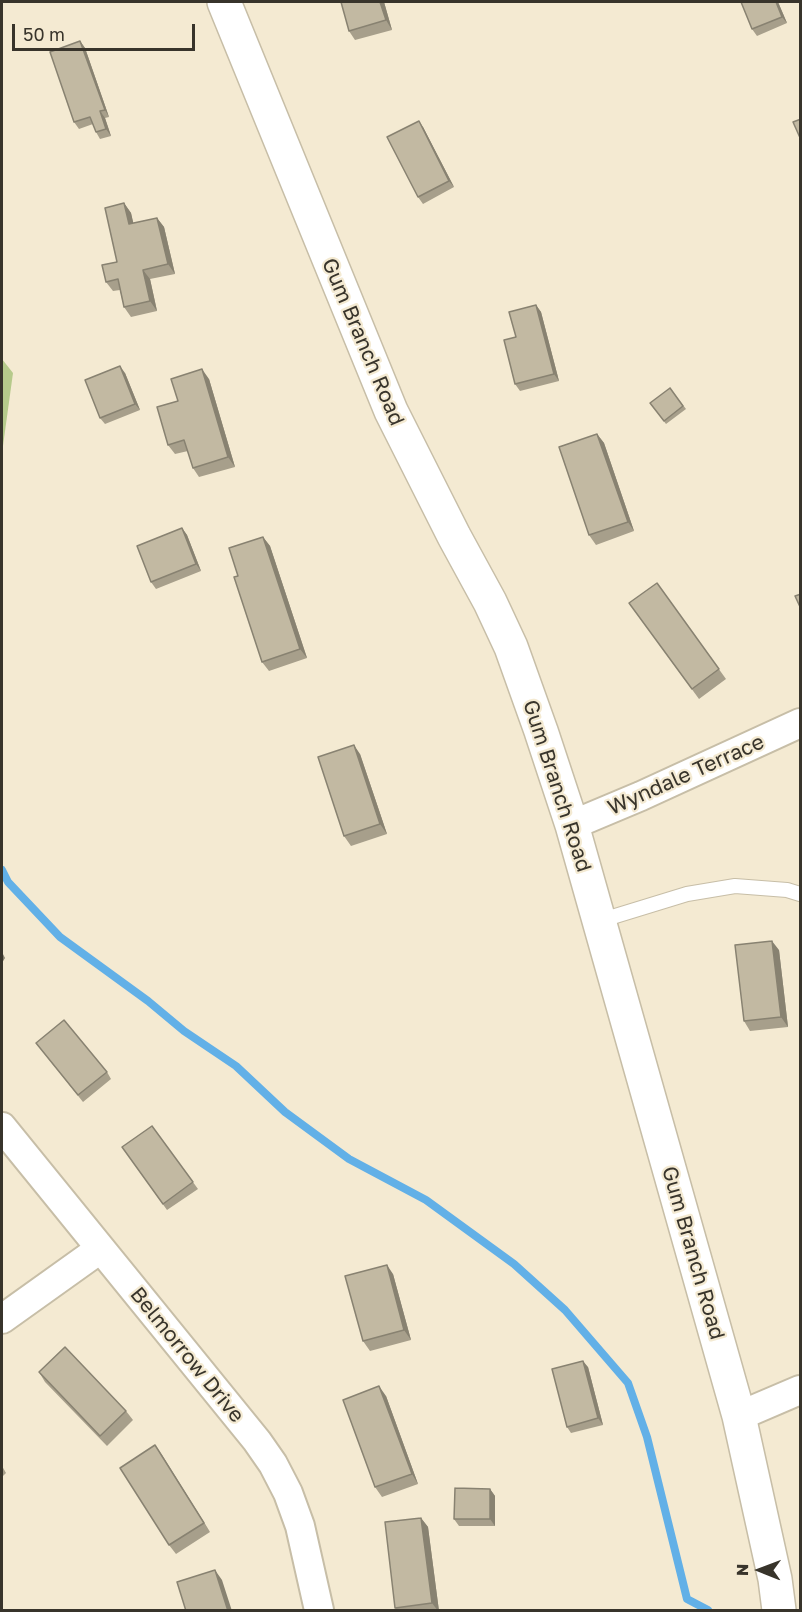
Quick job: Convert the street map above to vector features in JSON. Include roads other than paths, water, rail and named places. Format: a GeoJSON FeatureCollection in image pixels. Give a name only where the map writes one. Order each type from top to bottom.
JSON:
{"type":"FeatureCollection","features":[{"type":"Feature","properties":{"kind":"street","name":"Gum Branch Road"},"geometry":{"type":"LineString","coordinates":[[224,2],[390,411],[490,602],[511,647],[572,825],[739,1416],[775,1579],[779,1611]]}},
{"type":"Feature","properties":{"kind":"street","name":"Wyndale Terrace"},"geometry":{"type":"LineString","coordinates":[[572,825],[642,796],[801,723]]}},
{"type":"Feature","properties":{"kind":"street","name":"Belmorrow Drive"},"geometry":{"type":"LineString","coordinates":[[2,1127],[257,1441],[273,1464],[288,1493],[300,1526],[319,1611]]}},
{"type":"Feature","properties":{"kind":"street"},"geometry":{"type":"LineString","coordinates":[[2,1319],[100,1248]]}},
{"type":"Feature","properties":{"kind":"street"},"geometry":{"type":"LineString","coordinates":[[739,1416],[801,1390]]}},
{"type":"Feature","properties":{"kind":"lane"},"geometry":{"type":"LineString","coordinates":[[599,921],[687,894],[735,886],[787,890],[801,894]]}},
{"type":"Feature","properties":{"kind":"waterway"},"geometry":{"type":"LineString","coordinates":[[2,870],[8,882],[60,937],[148,1001],[184,1031],[236,1066],[285,1112],[349,1159],[426,1200],[514,1264],[565,1310],[628,1383],[647,1437],[687,1599],[708,1610]]}}]}
